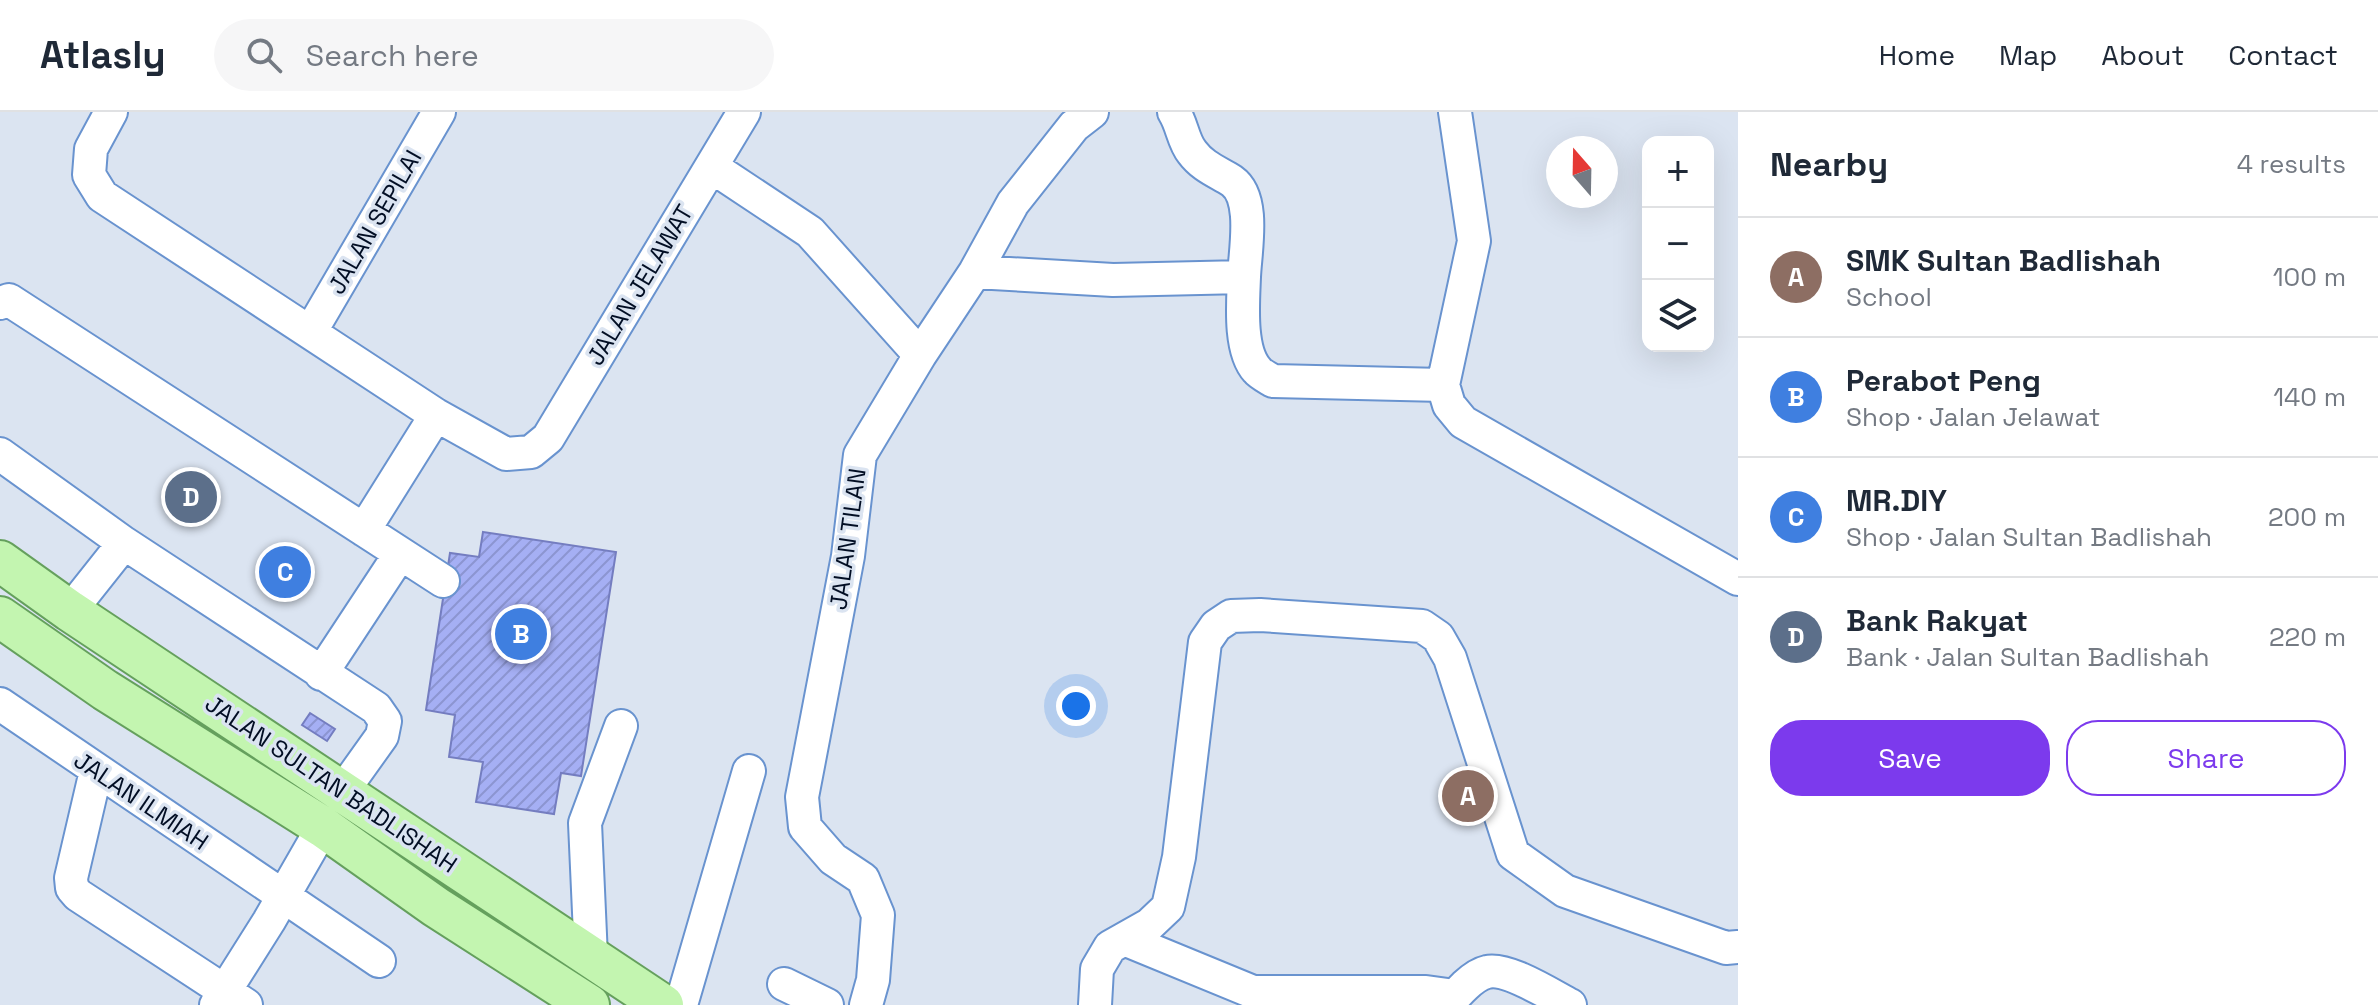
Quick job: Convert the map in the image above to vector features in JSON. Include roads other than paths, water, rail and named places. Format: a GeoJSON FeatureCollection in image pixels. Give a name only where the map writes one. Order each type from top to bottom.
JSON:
{"type":"FeatureCollection","features":[{"type":"Feature","properties":{"kind":"main road","name":"JALAN SULTAN BADLISHAH"},"geometry":{"type":"LineString","coordinates":[[0,561],[70,611],[663,1005]]}},
{"type":"Feature","properties":{"kind":"main road","name":"JALAN SULTAN BADLISHAH"},"geometry":{"type":"LineString","coordinates":[[0,617],[105,690],[323,827],[436,907],[589,1005]]}},
{"type":"Feature","properties":{"kind":"street"},"geometry":{"type":"LineString","coordinates":[[111,112],[91,149],[89,175],[102,196],[436,415],[364,530]]}},
{"type":"Feature","properties":{"kind":"street","name":"JALAN SEPILAI"},"geometry":{"type":"LineString","coordinates":[[311,331],[439,112]]}},
{"type":"Feature","properties":{"kind":"street","name":"JALAN JELAWAT"},"geometry":{"type":"LineString","coordinates":[[436,415],[506,454],[531,452],[548,438],[744,112]]}},
{"type":"Feature","properties":{"kind":"street","name":"JALAN TILAN"},"geometry":{"type":"LineString","coordinates":[[866,1005],[873,980],[878,915],[863,879],[833,859],[805,827],[802,797],[848,556],[860,455],[920,355],[975,272],[1013,203],[1074,126],[1092,112]]}},
{"type":"Feature","properties":{"kind":"street"},"geometry":{"type":"LineString","coordinates":[[1174,112],[1190,150],[1206,167],[1235,183],[1247,207],[1242,316],[1246,345],[1257,370],[1273,381],[1446,395]]}},
{"type":"Feature","properties":{"kind":"street"},"geometry":{"type":"LineString","coordinates":[[1455,112],[1474,241],[1446,395],[1463,422],[1738,579]]}},
{"type":"Feature","properties":{"kind":"street"},"geometry":{"type":"LineString","coordinates":[[712,167],[810,232],[920,355]]}},
{"type":"Feature","properties":{"kind":"street"},"geometry":{"type":"LineString","coordinates":[[975,272],[1113,280],[1244,277]]}},
{"type":"Feature","properties":{"kind":"street"},"geometry":{"type":"LineString","coordinates":[[0,303],[9,300],[443,581]]}},
{"type":"Feature","properties":{"kind":"street"},"geometry":{"type":"LineString","coordinates":[[0,454],[124,543],[376,708],[385,721],[382,736],[342,792]]}},
{"type":"Feature","properties":{"kind":"street"},"geometry":{"type":"LineString","coordinates":[[70,611],[124,543]]}},
{"type":"Feature","properties":{"kind":"street"},"geometry":{"type":"LineString","coordinates":[[321,674],[400,554]]}},
{"type":"Feature","properties":{"kind":"street"},"geometry":{"type":"LineString","coordinates":[[1095,1005],[1097,969],[1110,947],[1149,925],[1168,907],[1179,857],[1205,642],[1216,626],[1231,616],[1260,615],[1422,626],[1438,637],[1450,658],[1513,854],[1565,891],[1726,948],[1738,947]]}},
{"type":"Feature","properties":{"kind":"street","name":"JALAN ILMIAH"},"geometry":{"type":"LineString","coordinates":[[0,704],[379,961]]}},
{"type":"Feature","properties":{"kind":"street"},"geometry":{"type":"LineString","coordinates":[[591,957],[585,823],[621,726]]}},
{"type":"Feature","properties":{"kind":"street"},"geometry":{"type":"LineString","coordinates":[[96,771],[71,878],[72,888],[229,1000],[323,827]]}},
{"type":"Feature","properties":{"kind":"street"},"geometry":{"type":"LineString","coordinates":[[681,1005],[749,771]]}},
{"type":"Feature","properties":{"kind":"street"},"geometry":{"type":"LineString","coordinates":[[1124,939],[1260,998],[1426,992],[1451,1001],[1464,986],[1487,972],[1511,974],[1570,1005]]}},
{"type":"Feature","properties":{"kind":"street"},"geometry":{"type":"LineString","coordinates":[[784,984],[827,1005]]}},
{"type":"Feature","properties":{"kind":"place","name":"Bank Rakyat"},"geometry":{"type":"Point","coordinates":[191,497]}},
{"type":"Feature","properties":{"kind":"place","name":"MR.DIY"},"geometry":{"type":"Point","coordinates":[285,572]}},
{"type":"Feature","properties":{"kind":"place","name":"Perabot Peng"},"geometry":{"type":"Point","coordinates":[521,634]}},
{"type":"Feature","properties":{"kind":"place","name":"SMK Sultan Badlishah"},"geometry":{"type":"Point","coordinates":[1468,796]}}]}
